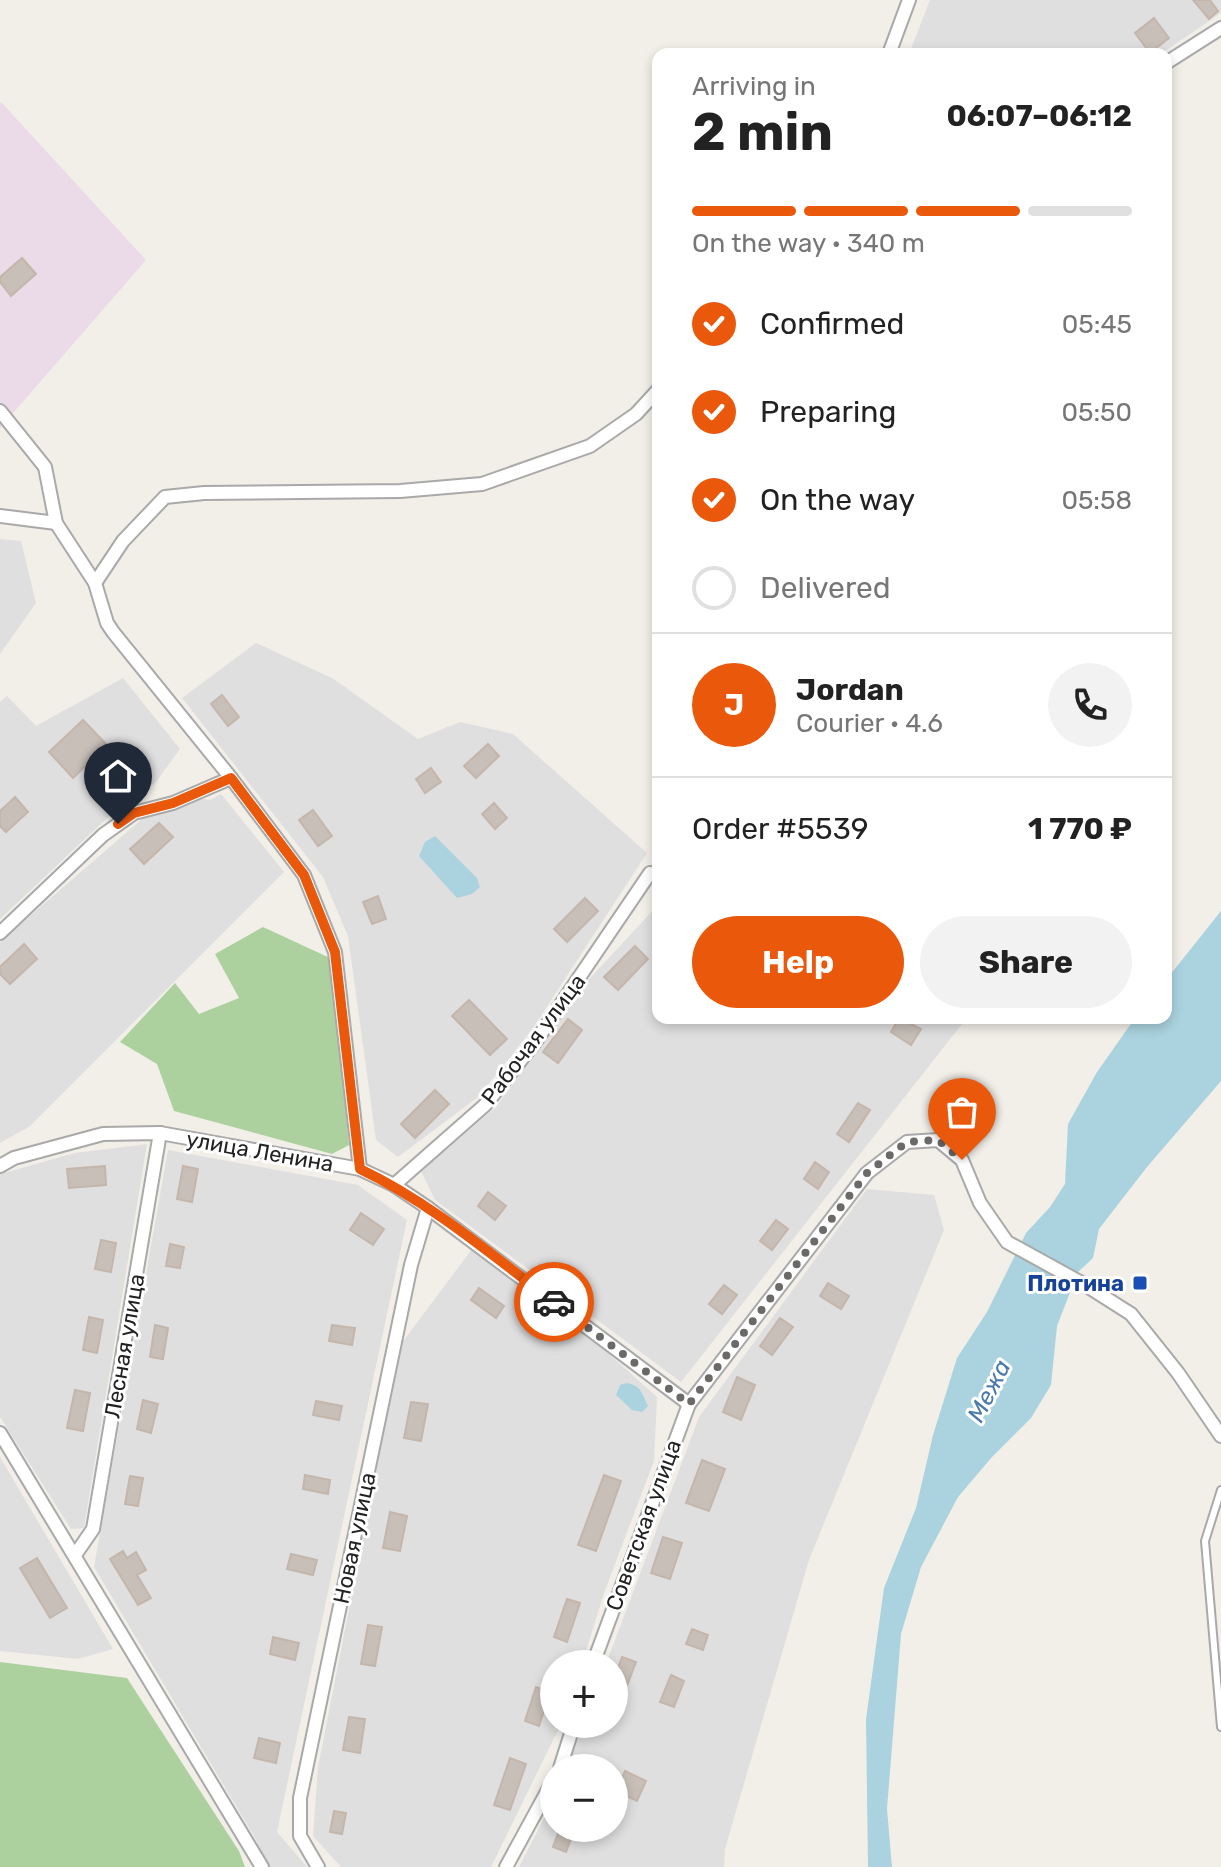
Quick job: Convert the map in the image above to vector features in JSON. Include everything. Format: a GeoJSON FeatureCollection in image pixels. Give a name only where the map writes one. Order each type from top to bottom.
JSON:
{"type":"FeatureCollection","features":[{"type":"Feature","properties":{"kind":"street"},"geometry":{"type":"LineString","coordinates":[[891,48],[909,0]]}},
{"type":"Feature","properties":{"kind":"street"},"geometry":{"type":"LineString","coordinates":[[1172,59],[1221,28]]}},
{"type":"Feature","properties":{"kind":"street"},"geometry":{"type":"LineString","coordinates":[[95,583],[123,541],[165,497],[204,493],[400,491],[482,484],[590,446],[636,414],[652,397]]}},
{"type":"Feature","properties":{"kind":"street"},"geometry":{"type":"LineString","coordinates":[[0,411],[45,467],[56,523],[95,583],[107,623],[304,875],[335,952],[360,1169]]}},
{"type":"Feature","properties":{"kind":"street"},"geometry":{"type":"LineString","coordinates":[[0,516],[56,523]]}},
{"type":"Feature","properties":{"kind":"street"},"geometry":{"type":"LineString","coordinates":[[0,933],[103,835],[134,813],[173,803],[231,778]]}},
{"type":"Feature","properties":{"kind":"street","name":"Рабочая улица"},"geometry":{"type":"LineString","coordinates":[[394,1185],[485,1105],[536,1041],[650,873]]}},
{"type":"Feature","properties":{"kind":"street","name":"улица Ленина"},"geometry":{"type":"LineString","coordinates":[[0,1166],[14,1158],[103,1134],[160,1133],[360,1169],[394,1185],[428,1208],[689,1404]]}},
{"type":"Feature","properties":{"kind":"street","name":"Лесная улица"},"geometry":{"type":"LineString","coordinates":[[75,1555],[93,1529],[160,1133]]}},
{"type":"Feature","properties":{"kind":"street","name":"Советская улица"},"geometry":{"type":"LineString","coordinates":[[598,1650],[689,1404],[867,1173],[907,1142],[938,1140],[962,1160],[980,1203],[1007,1242],[1131,1314],[1178,1373],[1221,1436]]}},
{"type":"Feature","properties":{"kind":"street","name":"Новая улица"},"geometry":{"type":"LineString","coordinates":[[318,1867],[300,1836],[300,1798],[411,1265],[428,1208]]}},
{"type":"Feature","properties":{"kind":"street"},"geometry":{"type":"LineString","coordinates":[[0,1433],[262,1867]]}},
{"type":"Feature","properties":{"kind":"street"},"geometry":{"type":"LineString","coordinates":[[506,1867],[540,1805]]}},
{"type":"Feature","properties":{"kind":"lane"},"geometry":{"type":"LineString","coordinates":[[1221,1490],[1205,1541],[1221,1727]]}},
{"type":"Feature","properties":{"kind":"shaded area"},"geometry":{"type":"Polygon","coordinates":[[[930,0],[1221,0],[1221,13],[1170,48],[911,48],[930,0]]]}},
{"type":"Feature","properties":{"kind":"shaded area"},"geometry":{"type":"Polygon","coordinates":[[[0,103],[146,260],[0,428],[0,103]]]}},
{"type":"Feature","properties":{"kind":"shaded area"},"geometry":{"type":"Polygon","coordinates":[[[0,539],[21,541],[36,603],[0,654],[0,539]]]}},
{"type":"Feature","properties":{"kind":"shaded area"},"geometry":{"type":"Polygon","coordinates":[[[256,643],[332,678],[418,739],[460,722],[513,734],[647,853],[531,1031],[478,1097],[398,1157],[376,1140],[348,936],[323,877],[182,698],[256,643]]]}},
{"type":"Feature","properties":{"kind":"shaded area"},"geometry":{"type":"Polygon","coordinates":[[[123,678],[180,749],[155,783],[106,819],[0,919],[0,702],[7,696],[36,726],[123,678]]]}},
{"type":"Feature","properties":{"kind":"shaded area"},"geometry":{"type":"Polygon","coordinates":[[[221,794],[284,872],[30,1126],[0,1143],[0,942],[142,819],[191,797],[210,800],[221,794]]]}},
{"type":"Feature","properties":{"kind":"shaded area"},"geometry":{"type":"Polygon","coordinates":[[[652,911],[652,1024],[962,1024],[681,1382],[435,1200],[421,1171],[496,1107],[579,990],[652,911]]]}},
{"type":"Feature","properties":{"kind":"shaded area"},"geometry":{"type":"Polygon","coordinates":[[[147,1144],[84,1528],[71,1529],[0,1417],[0,1174],[75,1153],[147,1144]]]}},
{"type":"Feature","properties":{"kind":"shaded area"},"geometry":{"type":"Polygon","coordinates":[[[168,1150],[358,1185],[407,1220],[277,1832],[307,1867],[269,1867],[255,1838],[94,1567],[168,1150]]]}},
{"type":"Feature","properties":{"kind":"shaded area"},"geometry":{"type":"Polygon","coordinates":[[[867,1189],[934,1195],[944,1230],[809,1560],[725,1849],[724,1867],[519,1867],[540,1826],[540,1842],[628,1842],[628,1754],[572,1754],[579,1738],[628,1738],[628,1650],[611,1650],[699,1417],[867,1189]]]}},
{"type":"Feature","properties":{"kind":"shaded area"},"geometry":{"type":"Polygon","coordinates":[[[472,1249],[600,1346],[657,1397],[654,1461],[604,1593],[586,1650],[540,1650],[540,1738],[554,1738],[546,1754],[540,1754],[540,1767],[491,1867],[341,1867],[313,1836],[318,1767],[401,1344],[472,1249]]]}},
{"type":"Feature","properties":{"kind":"shaded area"},"geometry":{"type":"Polygon","coordinates":[[[0,1457],[113,1649],[78,1659],[0,1651],[0,1457]]]}},
{"type":"Feature","properties":{"kind":"green space"},"geometry":{"type":"Polygon","coordinates":[[[263,927],[330,958],[349,1145],[332,1154],[174,1111],[157,1064],[120,1042],[175,983],[199,1014],[239,998],[215,954],[263,927]]]}},
{"type":"Feature","properties":{"kind":"green space"},"geometry":{"type":"Polygon","coordinates":[[[0,1662],[127,1678],[239,1851],[245,1867],[0,1867],[0,1662]]]}},
{"type":"Feature","properties":{"kind":"water"},"geometry":{"type":"Polygon","coordinates":[[[435,836],[477,878],[480,887],[472,894],[457,898],[419,856],[425,842],[435,836]]]}},
{"type":"Feature","properties":{"kind":"water","name":"Межа"},"geometry":{"type":"Polygon","coordinates":[[[1221,911],[1221,1081],[1099,1229],[1093,1258],[1078,1272],[1057,1326],[1051,1385],[1031,1418],[958,1497],[921,1567],[901,1634],[887,1809],[892,1867],[868,1867],[866,1719],[884,1588],[916,1508],[933,1435],[957,1358],[987,1312],[1026,1233],[1050,1207],[1065,1184],[1068,1124],[1097,1072],[1131,1024],[1172,1024],[1172,972],[1221,911]]]}},
{"type":"Feature","properties":{"kind":"water"},"geometry":{"type":"Polygon","coordinates":[[[627,1383],[639,1388],[643,1394],[648,1406],[642,1412],[632,1410],[616,1395],[620,1385],[627,1383]]]}},
{"type":"Feature","properties":{"kind":"building"},"geometry":{"type":"Polygon","coordinates":[[[1193,0],[1210,0],[1218,11],[1209,19],[1193,0]]]}},
{"type":"Feature","properties":{"kind":"building"},"geometry":{"type":"Polygon","coordinates":[[[1154,18],[1169,38],[1156,48],[1146,48],[1135,33],[1154,18]]]}},
{"type":"Feature","properties":{"kind":"building"},"geometry":{"type":"Polygon","coordinates":[[[22,258],[36,274],[11,296],[0,282],[0,277],[22,258]]]}},
{"type":"Feature","properties":{"kind":"building"},"geometry":{"type":"Polygon","coordinates":[[[222,695],[239,717],[228,726],[211,704],[222,695]]]}},
{"type":"Feature","properties":{"kind":"building"},"geometry":{"type":"Polygon","coordinates":[[[83,720],[107,745],[73,778],[49,752],[83,720]]]}},
{"type":"Feature","properties":{"kind":"building"},"geometry":{"type":"Polygon","coordinates":[[[488,744],[499,756],[476,778],[464,766],[488,744]]]}},
{"type":"Feature","properties":{"kind":"building"},"geometry":{"type":"Polygon","coordinates":[[[431,768],[441,782],[425,793],[416,779],[431,768]]]}},
{"type":"Feature","properties":{"kind":"building"},"geometry":{"type":"Polygon","coordinates":[[[15,797],[28,812],[6,832],[0,826],[0,811],[15,797]]]}},
{"type":"Feature","properties":{"kind":"building"},"geometry":{"type":"Polygon","coordinates":[[[494,803],[507,818],[495,829],[482,814],[494,803]]]}},
{"type":"Feature","properties":{"kind":"building"},"geometry":{"type":"Polygon","coordinates":[[[313,810],[332,836],[318,846],[299,820],[313,810]]]}},
{"type":"Feature","properties":{"kind":"building"},"geometry":{"type":"Polygon","coordinates":[[[159,823],[173,837],[144,864],[130,849],[159,823]]]}},
{"type":"Feature","properties":{"kind":"building"},"geometry":{"type":"Polygon","coordinates":[[[378,896],[386,919],[372,924],[363,902],[378,896]]]}},
{"type":"Feature","properties":{"kind":"building"},"geometry":{"type":"Polygon","coordinates":[[[585,898],[598,911],[567,942],[554,929],[585,898]]]}},
{"type":"Feature","properties":{"kind":"building"},"geometry":{"type":"Polygon","coordinates":[[[24,944],[37,959],[10,984],[0,974],[0,967],[24,944]]]}},
{"type":"Feature","properties":{"kind":"building"},"geometry":{"type":"Polygon","coordinates":[[[635,946],[648,959],[618,990],[604,977],[635,946]]]}},
{"type":"Feature","properties":{"kind":"building"},"geometry":{"type":"Polygon","coordinates":[[[469,1000],[507,1039],[490,1055],[452,1016],[469,1000]]]}},
{"type":"Feature","properties":{"kind":"building"},"geometry":{"type":"Polygon","coordinates":[[[568,1019],[582,1030],[558,1063],[543,1052],[568,1019]]]}},
{"type":"Feature","properties":{"kind":"building"},"geometry":{"type":"Polygon","coordinates":[[[896,1024],[911,1024],[921,1029],[911,1045],[891,1032],[896,1024]]]}},
{"type":"Feature","properties":{"kind":"building"},"geometry":{"type":"Polygon","coordinates":[[[435,1090],[449,1104],[415,1138],[401,1124],[435,1090]]]}},
{"type":"Feature","properties":{"kind":"building"},"geometry":{"type":"Polygon","coordinates":[[[858,1103],[870,1110],[849,1142],[837,1134],[858,1103]]]}},
{"type":"Feature","properties":{"kind":"building"},"geometry":{"type":"Polygon","coordinates":[[[815,1162],[829,1172],[818,1189],[804,1179],[815,1162]]]}},
{"type":"Feature","properties":{"kind":"building"},"geometry":{"type":"Polygon","coordinates":[[[105,1166],[106,1185],[69,1188],[67,1169],[105,1166]]]}},
{"type":"Feature","properties":{"kind":"building"},"geometry":{"type":"Polygon","coordinates":[[[183,1166],[198,1169],[192,1202],[177,1199],[183,1166]]]}},
{"type":"Feature","properties":{"kind":"building"},"geometry":{"type":"Polygon","coordinates":[[[488,1192],[506,1206],[495,1220],[478,1206],[488,1192]]]}},
{"type":"Feature","properties":{"kind":"building"},"geometry":{"type":"Polygon","coordinates":[[[361,1213],[384,1229],[373,1245],[350,1230],[361,1213]]]}},
{"type":"Feature","properties":{"kind":"building"},"geometry":{"type":"Polygon","coordinates":[[[776,1220],[788,1229],[772,1250],[760,1241],[776,1220]]]}},
{"type":"Feature","properties":{"kind":"building"},"geometry":{"type":"Polygon","coordinates":[[[101,1240],[116,1243],[111,1272],[95,1269],[101,1240]]]}},
{"type":"Feature","properties":{"kind":"building"},"geometry":{"type":"Polygon","coordinates":[[[170,1244],[184,1247],[180,1268],[166,1266],[170,1244]]]}},
{"type":"Feature","properties":{"kind":"building"},"geometry":{"type":"Polygon","coordinates":[[[828,1283],[849,1296],[841,1309],[820,1296],[828,1283]]]}},
{"type":"Feature","properties":{"kind":"building"},"geometry":{"type":"Polygon","coordinates":[[[724,1285],[737,1295],[722,1314],[709,1304],[724,1285]]]}},
{"type":"Feature","properties":{"kind":"building"},"geometry":{"type":"Polygon","coordinates":[[[479,1288],[504,1306],[496,1318],[471,1300],[479,1288]]]}},
{"type":"Feature","properties":{"kind":"building"},"geometry":{"type":"Polygon","coordinates":[[[89,1317],[103,1320],[97,1353],[83,1350],[89,1317]]]}},
{"type":"Feature","properties":{"kind":"building"},"geometry":{"type":"Polygon","coordinates":[[[780,1318],[793,1327],[772,1355],[760,1346],[780,1318]]]}},
{"type":"Feature","properties":{"kind":"building"},"geometry":{"type":"Polygon","coordinates":[[[155,1325],[168,1328],[163,1359],[150,1357],[155,1325]]]}},
{"type":"Feature","properties":{"kind":"building"},"geometry":{"type":"Polygon","coordinates":[[[332,1325],[355,1328],[352,1345],[329,1341],[332,1325]]]}},
{"type":"Feature","properties":{"kind":"building"},"geometry":{"type":"Polygon","coordinates":[[[737,1377],[755,1385],[741,1420],[723,1412],[737,1377]]]}},
{"type":"Feature","properties":{"kind":"building"},"geometry":{"type":"Polygon","coordinates":[[[75,1390],[90,1393],[83,1431],[67,1428],[75,1390]]]}},
{"type":"Feature","properties":{"kind":"building"},"geometry":{"type":"Polygon","coordinates":[[[143,1400],[158,1404],[151,1433],[137,1429],[143,1400]]]}},
{"type":"Feature","properties":{"kind":"building"},"geometry":{"type":"Polygon","coordinates":[[[316,1401],[342,1406],[339,1420],[313,1415],[316,1401]]]}},
{"type":"Feature","properties":{"kind":"building"},"geometry":{"type":"Polygon","coordinates":[[[411,1402],[428,1404],[421,1441],[404,1438],[411,1402]]]}},
{"type":"Feature","properties":{"kind":"building"},"geometry":{"type":"Polygon","coordinates":[[[702,1460],[725,1469],[709,1511],[686,1503],[702,1460]]]}},
{"type":"Feature","properties":{"kind":"building"},"geometry":{"type":"Polygon","coordinates":[[[305,1475],[330,1480],[328,1494],[303,1489],[305,1475]]]}},
{"type":"Feature","properties":{"kind":"building"},"geometry":{"type":"Polygon","coordinates":[[[604,1475],[621,1481],[596,1551],[578,1545],[604,1475]]]}},
{"type":"Feature","properties":{"kind":"building"},"geometry":{"type":"Polygon","coordinates":[[[130,1476],[143,1478],[138,1506],[125,1504],[130,1476]]]}},
{"type":"Feature","properties":{"kind":"building"},"geometry":{"type":"Polygon","coordinates":[[[390,1512],[407,1516],[400,1551],[383,1548],[390,1512]]]}},
{"type":"Feature","properties":{"kind":"building"},"geometry":{"type":"Polygon","coordinates":[[[663,1537],[682,1543],[670,1579],[651,1573],[663,1537]]]}},
{"type":"Feature","properties":{"kind":"building"},"geometry":{"type":"Polygon","coordinates":[[[123,1551],[127,1558],[136,1552],[146,1570],[137,1575],[151,1598],[138,1605],[110,1559],[123,1551]]]}},
{"type":"Feature","properties":{"kind":"building"},"geometry":{"type":"Polygon","coordinates":[[[291,1554],[317,1560],[313,1575],[287,1569],[291,1554]]]}},
{"type":"Feature","properties":{"kind":"building"},"geometry":{"type":"Polygon","coordinates":[[[37,1558],[67,1608],[50,1618],[20,1568],[37,1558]]]}},
{"type":"Feature","properties":{"kind":"building"},"geometry":{"type":"Polygon","coordinates":[[[567,1599],[580,1603],[567,1642],[554,1637],[567,1599]]]}},
{"type":"Feature","properties":{"kind":"building"},"geometry":{"type":"Polygon","coordinates":[[[368,1625],[382,1627],[375,1666],[361,1664],[368,1625]]]}},
{"type":"Feature","properties":{"kind":"building"},"geometry":{"type":"Polygon","coordinates":[[[692,1629],[708,1635],[703,1650],[686,1644],[692,1629]]]}},
{"type":"Feature","properties":{"kind":"building"},"geometry":{"type":"Polygon","coordinates":[[[273,1637],[299,1643],[295,1660],[270,1654],[273,1637]]]}},
{"type":"Feature","properties":{"kind":"building"},"geometry":{"type":"Polygon","coordinates":[[[628,1659],[636,1662],[628,1683],[628,1659]]]}},
{"type":"Feature","properties":{"kind":"building"},"geometry":{"type":"Polygon","coordinates":[[[671,1675],[684,1681],[674,1707],[660,1702],[671,1675]]]}},
{"type":"Feature","properties":{"kind":"building"},"geometry":{"type":"Polygon","coordinates":[[[536,1687],[540,1688],[539,1726],[525,1721],[536,1687]]]}},
{"type":"Feature","properties":{"kind":"building"},"geometry":{"type":"Polygon","coordinates":[[[349,1717],[365,1719],[360,1753],[343,1750],[349,1717]]]}},
{"type":"Feature","properties":{"kind":"building"},"geometry":{"type":"Polygon","coordinates":[[[259,1738],[280,1743],[276,1763],[254,1758],[259,1738]]]}},
{"type":"Feature","properties":{"kind":"building"},"geometry":{"type":"Polygon","coordinates":[[[510,1758],[526,1764],[510,1810],[494,1805],[510,1758]]]}},
{"type":"Feature","properties":{"kind":"building"},"geometry":{"type":"Polygon","coordinates":[[[628,1772],[646,1781],[637,1801],[628,1797],[628,1772]]]}},
{"type":"Feature","properties":{"kind":"building"},"geometry":{"type":"Polygon","coordinates":[[[334,1811],[346,1813],[342,1834],[330,1832],[334,1811]]]}},
{"type":"Feature","properties":{"kind":"building"},"geometry":{"type":"Polygon","coordinates":[[[555,1842],[570,1842],[566,1852],[553,1847],[555,1842]]]}},
{"type":"Feature","properties":{"kind":"way so far"},"geometry":{"type":"LineString","coordinates":[[554,1302],[689,1404],[867,1173],[907,1142],[938,1140],[962,1160]]}},
{"type":"Feature","properties":{"kind":"place","name":"Плотина"},"geometry":{"type":"Point","coordinates":[1140,1283]}},
{"type":"Feature","properties":{"kind":"route"},"geometry":{"type":"LineString","coordinates":[[118,824],[134,813],[173,803],[231,778],[304,875],[335,952],[360,1169],[394,1185],[428,1208],[554,1302]]}}]}
